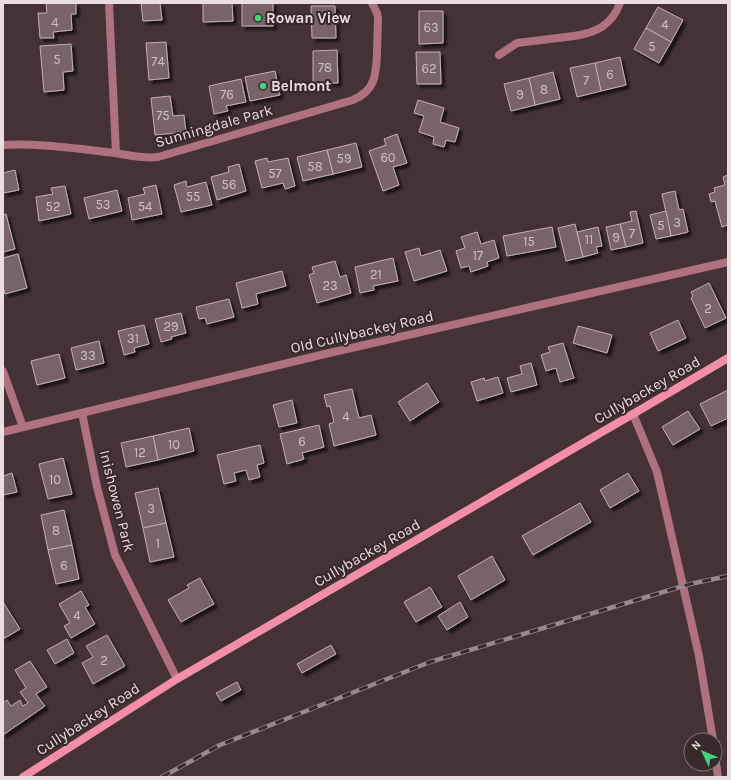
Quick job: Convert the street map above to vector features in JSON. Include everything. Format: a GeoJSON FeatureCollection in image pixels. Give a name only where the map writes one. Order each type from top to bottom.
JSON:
{"type":"FeatureCollection","features":[{"type":"Feature","properties":{"kind":"main road","name":"Cullybackey Road"},"geometry":{"type":"LineString","coordinates":[[23,777],[177,679],[728,358]]}},
{"type":"Feature","properties":{"kind":"street"},"geometry":{"type":"LineString","coordinates":[[109,3],[116,153]]}},
{"type":"Feature","properties":{"kind":"street","name":"Sunningdale Park"},"geometry":{"type":"LineString","coordinates":[[3,145],[31,145],[116,153],[147,158],[163,156],[358,98],[370,87],[376,74],[378,18],[377,12],[372,3]]}},
{"type":"Feature","properties":{"kind":"street"},"geometry":{"type":"LineString","coordinates":[[499,55],[517,43],[586,35],[598,30],[606,25],[620,3]]}},
{"type":"Feature","properties":{"kind":"street","name":"Old Cullybackey Road"},"geometry":{"type":"LineString","coordinates":[[3,432],[326,354],[728,262]]}},
{"type":"Feature","properties":{"kind":"street"},"geometry":{"type":"LineString","coordinates":[[3,371],[23,427]]}},
{"type":"Feature","properties":{"kind":"street","name":"Inishowen Park"},"geometry":{"type":"LineString","coordinates":[[82,413],[97,487],[115,555],[177,679]]}},
{"type":"Feature","properties":{"kind":"street"},"geometry":{"type":"LineString","coordinates":[[634,414],[657,472],[699,656],[711,732]]}},
{"type":"Feature","properties":{"kind":"building"},"geometry":{"type":"Polygon","coordinates":[[[46,3],[76,3],[76,14],[71,14],[72,30],[53,32],[54,38],[40,38],[38,13],[47,13],[46,3]]]}},
{"type":"Feature","properties":{"kind":"building"},"geometry":{"type":"Polygon","coordinates":[[[141,3],[160,3],[162,20],[143,21],[141,3]]]}},
{"type":"Feature","properties":{"kind":"building"},"geometry":{"type":"Polygon","coordinates":[[[203,3],[232,3],[233,21],[203,22],[203,3]]]}},
{"type":"Feature","properties":{"kind":"building","name":"Rowan View"},"geometry":{"type":"Polygon","coordinates":[[[242,3],[273,3],[273,26],[242,26],[242,3]]]}},
{"type":"Feature","properties":{"kind":"building"},"geometry":{"type":"Polygon","coordinates":[[[311,6],[335,6],[336,38],[312,38],[311,6]]]}},
{"type":"Feature","properties":{"kind":"building"},"geometry":{"type":"Polygon","coordinates":[[[658,7],[683,20],[671,42],[646,28],[658,7]]]}},
{"type":"Feature","properties":{"kind":"building"},"geometry":{"type":"Polygon","coordinates":[[[419,11],[443,11],[443,43],[419,44],[419,11]]]}},
{"type":"Feature","properties":{"kind":"building"},"geometry":{"type":"Polygon","coordinates":[[[646,28],[671,42],[659,63],[634,49],[646,28]]]}},
{"type":"Feature","properties":{"kind":"building"},"geometry":{"type":"Polygon","coordinates":[[[166,42],[169,78],[149,80],[146,43],[166,42]]]}},
{"type":"Feature","properties":{"kind":"building"},"geometry":{"type":"Polygon","coordinates":[[[71,44],[73,71],[63,72],[64,90],[44,92],[40,46],[71,44]]]}},
{"type":"Feature","properties":{"kind":"building"},"geometry":{"type":"Polygon","coordinates":[[[337,50],[338,83],[313,83],[313,51],[337,50]]]}},
{"type":"Feature","properties":{"kind":"building"},"geometry":{"type":"Polygon","coordinates":[[[416,52],[440,52],[441,84],[417,84],[416,52]]]}},
{"type":"Feature","properties":{"kind":"building"},"geometry":{"type":"Polygon","coordinates":[[[620,57],[626,85],[601,91],[595,63],[620,57]]]}},
{"type":"Feature","properties":{"kind":"building"},"geometry":{"type":"Polygon","coordinates":[[[595,63],[601,91],[577,97],[570,68],[595,63]]]}},
{"type":"Feature","properties":{"kind":"building","name":"Belmont"},"geometry":{"type":"Polygon","coordinates":[[[275,71],[280,95],[250,101],[245,77],[275,71]]]}},
{"type":"Feature","properties":{"kind":"building"},"geometry":{"type":"Polygon","coordinates":[[[553,72],[560,99],[535,105],[529,78],[553,72]]]}},
{"type":"Feature","properties":{"kind":"building"},"geometry":{"type":"Polygon","coordinates":[[[529,78],[535,105],[511,111],[504,84],[529,78]]]}},
{"type":"Feature","properties":{"kind":"building"},"geometry":{"type":"Polygon","coordinates":[[[241,79],[246,102],[226,106],[228,111],[214,114],[209,86],[241,79]]]}},
{"type":"Feature","properties":{"kind":"building"},"geometry":{"type":"Polygon","coordinates":[[[170,96],[173,116],[184,115],[186,132],[155,135],[151,98],[170,96]]]}},
{"type":"Feature","properties":{"kind":"building"},"geometry":{"type":"Polygon","coordinates":[[[418,100],[444,108],[440,122],[459,128],[455,142],[446,140],[444,147],[433,144],[434,137],[419,132],[424,116],[414,113],[418,100]]]}},
{"type":"Feature","properties":{"kind":"building"},"geometry":{"type":"Polygon","coordinates":[[[397,134],[407,163],[393,167],[399,185],[383,191],[369,151],[386,145],[384,139],[397,134]]]}},
{"type":"Feature","properties":{"kind":"building"},"geometry":{"type":"Polygon","coordinates":[[[356,143],[362,167],[333,174],[327,150],[356,143]]]}},
{"type":"Feature","properties":{"kind":"building"},"geometry":{"type":"Polygon","coordinates":[[[327,150],[333,174],[303,181],[297,157],[327,150]]]}},
{"type":"Feature","properties":{"kind":"building"},"geometry":{"type":"Polygon","coordinates":[[[267,158],[268,162],[288,158],[295,186],[285,189],[283,183],[262,188],[255,161],[267,158]]]}},
{"type":"Feature","properties":{"kind":"building"},"geometry":{"type":"Polygon","coordinates":[[[239,164],[246,191],[217,200],[211,177],[229,172],[228,167],[239,164]]]}},
{"type":"Feature","properties":{"kind":"building"},"geometry":{"type":"Polygon","coordinates":[[[15,170],[19,190],[3,193],[3,173],[15,170]]]}},
{"type":"Feature","properties":{"kind":"building"},"geometry":{"type":"Polygon","coordinates":[[[728,175],[728,225],[722,227],[715,201],[711,202],[709,194],[715,192],[714,188],[725,185],[723,177],[728,175]]]}},
{"type":"Feature","properties":{"kind":"building"},"geometry":{"type":"Polygon","coordinates":[[[186,181],[187,187],[206,182],[212,205],[181,212],[174,185],[186,181]]]}},
{"type":"Feature","properties":{"kind":"building"},"geometry":{"type":"Polygon","coordinates":[[[156,185],[162,214],[132,220],[128,198],[145,194],[143,188],[156,185]]]}},
{"type":"Feature","properties":{"kind":"building"},"geometry":{"type":"Polygon","coordinates":[[[65,186],[71,214],[39,221],[36,197],[53,194],[51,188],[65,186]]]}},
{"type":"Feature","properties":{"kind":"building"},"geometry":{"type":"Polygon","coordinates":[[[117,190],[122,211],[89,219],[84,198],[117,190]]]}},
{"type":"Feature","properties":{"kind":"building"},"geometry":{"type":"Polygon","coordinates":[[[675,191],[679,210],[683,209],[688,232],[671,236],[662,194],[675,191]]]}},
{"type":"Feature","properties":{"kind":"building"},"geometry":{"type":"Polygon","coordinates":[[[636,211],[643,243],[626,247],[620,224],[632,221],[630,212],[636,211]]]}},
{"type":"Feature","properties":{"kind":"building"},"geometry":{"type":"Polygon","coordinates":[[[666,211],[671,236],[656,239],[650,215],[666,211]]]}},
{"type":"Feature","properties":{"kind":"building"},"geometry":{"type":"Polygon","coordinates":[[[6,214],[15,249],[3,252],[3,215],[6,214]]]}},
{"type":"Feature","properties":{"kind":"building"},"geometry":{"type":"Polygon","coordinates":[[[575,224],[583,257],[566,261],[558,228],[575,224]]]}},
{"type":"Feature","properties":{"kind":"building"},"geometry":{"type":"Polygon","coordinates":[[[620,224],[626,247],[611,250],[606,227],[620,224]]]}},
{"type":"Feature","properties":{"kind":"building"},"geometry":{"type":"Polygon","coordinates":[[[552,227],[556,247],[507,256],[503,236],[552,227]]]}},
{"type":"Feature","properties":{"kind":"building"},"geometry":{"type":"Polygon","coordinates":[[[598,227],[602,246],[596,247],[598,253],[583,257],[577,232],[598,227]]]}},
{"type":"Feature","properties":{"kind":"building"},"geometry":{"type":"Polygon","coordinates":[[[477,232],[481,244],[494,240],[499,258],[487,262],[488,266],[471,272],[469,266],[461,268],[456,251],[465,248],[461,237],[477,232]]]}},
{"type":"Feature","properties":{"kind":"building"},"geometry":{"type":"Polygon","coordinates":[[[419,248],[421,256],[440,250],[447,271],[414,281],[405,252],[419,248]]]}},
{"type":"Feature","properties":{"kind":"building"},"geometry":{"type":"Polygon","coordinates":[[[18,254],[27,288],[5,294],[3,287],[3,258],[18,254]]]}},
{"type":"Feature","properties":{"kind":"building"},"geometry":{"type":"Polygon","coordinates":[[[393,258],[398,281],[373,286],[374,290],[360,293],[355,267],[393,258]]]}},
{"type":"Feature","properties":{"kind":"building"},"geometry":{"type":"Polygon","coordinates":[[[335,261],[340,277],[346,275],[351,293],[317,303],[309,275],[314,273],[312,267],[335,261]]]}},
{"type":"Feature","properties":{"kind":"building"},"geometry":{"type":"Polygon","coordinates":[[[282,271],[286,286],[256,294],[258,304],[242,308],[236,283],[282,271]]]}},
{"type":"Feature","properties":{"kind":"building"},"geometry":{"type":"Polygon","coordinates":[[[709,283],[726,318],[705,328],[691,298],[693,296],[691,292],[709,283]]]}},
{"type":"Feature","properties":{"kind":"building"},"geometry":{"type":"Polygon","coordinates":[[[229,299],[234,317],[207,324],[205,318],[199,319],[196,307],[229,299]]]}},
{"type":"Feature","properties":{"kind":"building"},"geometry":{"type":"Polygon","coordinates":[[[181,313],[186,333],[171,337],[172,339],[161,342],[155,319],[181,313]]]}},
{"type":"Feature","properties":{"kind":"building"},"geometry":{"type":"Polygon","coordinates":[[[678,320],[686,338],[658,351],[650,333],[678,320]]]}},
{"type":"Feature","properties":{"kind":"building"},"geometry":{"type":"Polygon","coordinates":[[[144,325],[149,344],[134,348],[135,352],[124,355],[118,331],[144,325]]]}},
{"type":"Feature","properties":{"kind":"building"},"geometry":{"type":"Polygon","coordinates":[[[578,326],[612,335],[607,353],[573,343],[578,326]]]}},
{"type":"Feature","properties":{"kind":"building"},"geometry":{"type":"Polygon","coordinates":[[[99,341],[104,363],[76,370],[71,348],[99,341]]]}},
{"type":"Feature","properties":{"kind":"building"},"geometry":{"type":"Polygon","coordinates":[[[563,343],[574,378],[560,382],[556,368],[546,371],[541,355],[550,352],[548,347],[563,343]]]}},
{"type":"Feature","properties":{"kind":"building"},"geometry":{"type":"Polygon","coordinates":[[[59,354],[65,378],[37,385],[31,361],[59,354]]]}},
{"type":"Feature","properties":{"kind":"building"},"geometry":{"type":"Polygon","coordinates":[[[531,363],[537,385],[511,392],[507,378],[522,374],[520,366],[531,363]]]}},
{"type":"Feature","properties":{"kind":"building"},"geometry":{"type":"Polygon","coordinates":[[[498,377],[503,393],[477,401],[471,382],[484,378],[485,381],[498,377]]]}},
{"type":"Feature","properties":{"kind":"building"},"geometry":{"type":"Polygon","coordinates":[[[427,383],[439,402],[410,421],[398,402],[427,383]]]}},
{"type":"Feature","properties":{"kind":"building"},"geometry":{"type":"Polygon","coordinates":[[[352,389],[359,418],[371,415],[376,435],[334,446],[329,424],[334,422],[330,406],[327,407],[324,395],[352,389]]]}},
{"type":"Feature","properties":{"kind":"building"},"geometry":{"type":"Polygon","coordinates":[[[728,390],[728,418],[711,426],[700,404],[728,390]]]}},
{"type":"Feature","properties":{"kind":"building"},"geometry":{"type":"Polygon","coordinates":[[[292,400],[297,423],[279,427],[273,405],[292,400]]]}},
{"type":"Feature","properties":{"kind":"building"},"geometry":{"type":"Polygon","coordinates":[[[688,411],[700,429],[673,445],[662,427],[688,411]]]}},
{"type":"Feature","properties":{"kind":"building"},"geometry":{"type":"Polygon","coordinates":[[[319,425],[324,447],[302,453],[304,459],[287,464],[280,434],[319,425]]]}},
{"type":"Feature","properties":{"kind":"building"},"geometry":{"type":"Polygon","coordinates":[[[189,428],[194,451],[158,460],[153,436],[189,428]]]}},
{"type":"Feature","properties":{"kind":"building"},"geometry":{"type":"Polygon","coordinates":[[[153,436],[158,460],[126,467],[121,443],[153,436]]]}},
{"type":"Feature","properties":{"kind":"building"},"geometry":{"type":"Polygon","coordinates":[[[260,445],[264,463],[257,465],[260,477],[249,480],[246,470],[234,473],[236,481],[224,484],[217,455],[260,445]]]}},
{"type":"Feature","properties":{"kind":"building"},"geometry":{"type":"Polygon","coordinates":[[[63,458],[72,494],[48,499],[39,464],[63,458]]]}},
{"type":"Feature","properties":{"kind":"building"},"geometry":{"type":"Polygon","coordinates":[[[12,473],[17,492],[3,495],[3,476],[12,473]]]}},
{"type":"Feature","properties":{"kind":"building"},"geometry":{"type":"Polygon","coordinates":[[[628,473],[639,491],[610,508],[600,490],[628,473]]]}},
{"type":"Feature","properties":{"kind":"building"},"geometry":{"type":"Polygon","coordinates":[[[158,488],[166,523],[143,528],[135,493],[158,488]]]}},
{"type":"Feature","properties":{"kind":"building"},"geometry":{"type":"Polygon","coordinates":[[[580,503],[591,522],[533,555],[522,536],[580,503]]]}},
{"type":"Feature","properties":{"kind":"building"},"geometry":{"type":"Polygon","coordinates":[[[64,510],[72,545],[48,550],[41,515],[64,510]]]}},
{"type":"Feature","properties":{"kind":"building"},"geometry":{"type":"Polygon","coordinates":[[[166,523],[174,557],[150,562],[143,528],[166,523]]]}},
{"type":"Feature","properties":{"kind":"building"},"geometry":{"type":"Polygon","coordinates":[[[72,545],[79,579],[56,584],[48,550],[72,545]]]}},
{"type":"Feature","properties":{"kind":"building"},"geometry":{"type":"Polygon","coordinates":[[[492,556],[505,580],[471,600],[458,576],[492,556]]]}},
{"type":"Feature","properties":{"kind":"building"},"geometry":{"type":"Polygon","coordinates":[[[200,578],[214,604],[181,622],[168,600],[189,588],[187,585],[200,578]]]}},
{"type":"Feature","properties":{"kind":"building"},"geometry":{"type":"Polygon","coordinates":[[[430,587],[442,607],[416,622],[404,602],[430,587]]]}},
{"type":"Feature","properties":{"kind":"building"},"geometry":{"type":"Polygon","coordinates":[[[81,591],[89,605],[85,607],[95,624],[71,638],[64,626],[70,623],[59,604],[81,591]]]}},
{"type":"Feature","properties":{"kind":"building"},"geometry":{"type":"Polygon","coordinates":[[[3,602],[20,629],[5,638],[3,635],[3,602]]]}},
{"type":"Feature","properties":{"kind":"building"},"geometry":{"type":"Polygon","coordinates":[[[460,602],[468,617],[447,630],[438,616],[460,602]]]}},
{"type":"Feature","properties":{"kind":"building"},"geometry":{"type":"Polygon","coordinates":[[[107,635],[125,666],[93,684],[82,663],[93,657],[86,646],[107,635]]]}},
{"type":"Feature","properties":{"kind":"building"},"geometry":{"type":"Polygon","coordinates":[[[67,639],[74,653],[55,664],[47,650],[67,639]]]}},
{"type":"Feature","properties":{"kind":"building"},"geometry":{"type":"Polygon","coordinates":[[[331,645],[336,654],[302,673],[297,664],[331,645]]]}},
{"type":"Feature","properties":{"kind":"building"},"geometry":{"type":"Polygon","coordinates":[[[30,661],[47,687],[36,694],[45,706],[3,735],[3,703],[7,700],[11,706],[20,700],[23,706],[28,703],[20,692],[26,688],[15,670],[30,661]]]}},
{"type":"Feature","properties":{"kind":"building"},"geometry":{"type":"Polygon","coordinates":[[[237,682],[241,690],[221,701],[216,693],[237,682]]]}},
{"type":"Feature","properties":{"kind":"railway"},"geometry":{"type":"LineString","coordinates":[[162,777],[220,745],[430,662],[690,584],[728,576]]}},
{"type":"Feature","properties":{"kind":"place","name":"Rowan View"},"geometry":{"type":"Point","coordinates":[258,18]}},
{"type":"Feature","properties":{"kind":"place","name":"Belmont"},"geometry":{"type":"Point","coordinates":[263,86]}}]}
